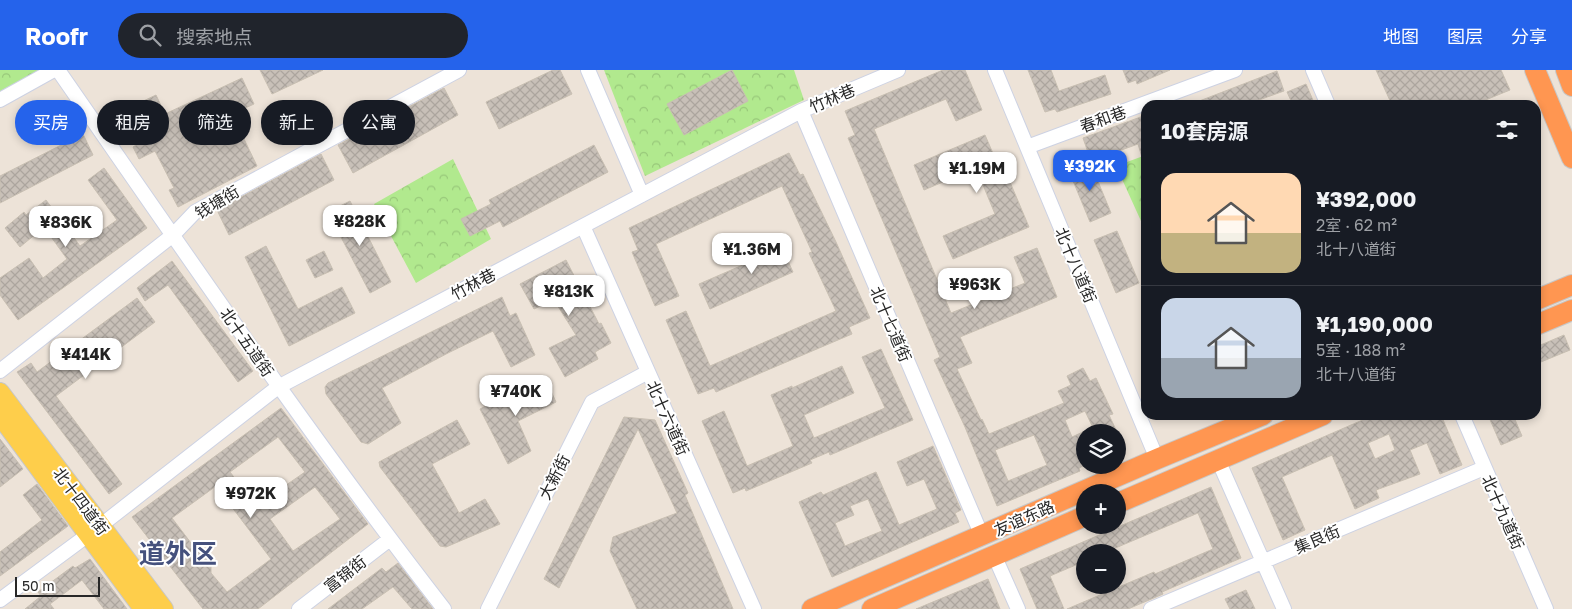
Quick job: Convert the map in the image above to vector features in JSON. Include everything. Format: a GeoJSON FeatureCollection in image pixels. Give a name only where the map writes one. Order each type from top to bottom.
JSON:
{"type":"FeatureCollection","features":[{"type":"Feature","properties":{"kind":"highway"},"geometry":{"type":"LineString","coordinates":[[1535,70],[1572,158]]}},
{"type":"Feature","properties":{"kind":"highway"},"geometry":{"type":"LineString","coordinates":[[1566,70],[1572,85]]}},
{"type":"Feature","properties":{"kind":"highway"},"geometry":{"type":"LineString","coordinates":[[1541,298],[1572,285]]}},
{"type":"Feature","properties":{"kind":"highway"},"geometry":{"type":"LineString","coordinates":[[1541,323],[1572,310]]}},
{"type":"Feature","properties":{"kind":"highway","name":"友谊东路"},"geometry":{"type":"LineString","coordinates":[[812,609],[1251,420]]}},
{"type":"Feature","properties":{"kind":"highway"},"geometry":{"type":"LineString","coordinates":[[1126,500],[1311,420]]}},
{"type":"Feature","properties":{"kind":"highway","name":"友谊东路"},"geometry":{"type":"LineString","coordinates":[[872,609],[1076,520]]}},
{"type":"Feature","properties":{"kind":"main road","name":"北十四道街"},"geometry":{"type":"LineString","coordinates":[[0,392],[94,530],[143,609]]}},
{"type":"Feature","properties":{"kind":"main road","name":"北十四道街"},"geometry":{"type":"LineString","coordinates":[[0,416],[94,530],[164,609]]}},
{"type":"Feature","properties":{"kind":"street"},"geometry":{"type":"LineString","coordinates":[[0,100],[56,70]]}},
{"type":"Feature","properties":{"kind":"street","name":"北十五道街"},"geometry":{"type":"LineString","coordinates":[[56,70],[278,387],[444,609]]}},
{"type":"Feature","properties":{"kind":"street","name":"钱塘街"},"geometry":{"type":"LineString","coordinates":[[0,371],[173,235],[196,212],[459,70]]}},
{"type":"Feature","properties":{"kind":"street"},"geometry":{"type":"LineString","coordinates":[[588,70],[642,195]]}},
{"type":"Feature","properties":{"kind":"street","name":"竹林巷"},"geometry":{"type":"LineString","coordinates":[[0,600],[94,530],[278,387],[801,111],[898,70]]}},
{"type":"Feature","properties":{"kind":"street","name":"北十八道街"},"geometry":{"type":"LineString","coordinates":[[995,70],[1157,459]]}},
{"type":"Feature","properties":{"kind":"street","name":"春和巷"},"geometry":{"type":"LineString","coordinates":[[1154,100],[1235,70]]}},
{"type":"Feature","properties":{"kind":"street"},"geometry":{"type":"LineString","coordinates":[[1313,70],[1326,100]]}},
{"type":"Feature","properties":{"kind":"street","name":"春和巷"},"geometry":{"type":"LineString","coordinates":[[1027,147],[1141,105]]}},
{"type":"Feature","properties":{"kind":"street","name":"北十七道街"},"geometry":{"type":"LineString","coordinates":[[801,111],[982,536]]}},
{"type":"Feature","properties":{"kind":"street","name":"北十六道街"},"geometry":{"type":"LineString","coordinates":[[583,226],[754,609]]}},
{"type":"Feature","properties":{"kind":"street","name":"大新街"},"geometry":{"type":"LineString","coordinates":[[488,609],[592,402],[648,372]]}},
{"type":"Feature","properties":{"kind":"street","name":"北十九道街"},"geometry":{"type":"LineString","coordinates":[[1464,420],[1546,609]]}},
{"type":"Feature","properties":{"kind":"street"},"geometry":{"type":"LineString","coordinates":[[1218,460],[1284,609]]}},
{"type":"Feature","properties":{"kind":"street","name":"集良街"},"geometry":{"type":"LineString","coordinates":[[1151,609],[1484,468]]}},
{"type":"Feature","properties":{"kind":"street","name":"富锦街"},"geometry":{"type":"LineString","coordinates":[[299,609],[390,539]]}},
{"type":"Feature","properties":{"kind":"street"},"geometry":{"type":"LineString","coordinates":[[994,555],[1018,609]]}},
{"type":"Feature","properties":{"kind":"green space"},"geometry":{"type":"Polygon","coordinates":[[[0,70],[58,70],[0,99],[0,70]]]}},
{"type":"Feature","properties":{"kind":"green space"},"geometry":{"type":"Polygon","coordinates":[[[604,70],[794,70],[804,100],[645,176],[604,70]]]}},
{"type":"Feature","properties":{"kind":"green space"},"geometry":{"type":"Polygon","coordinates":[[[1141,157],[1141,221],[1116,166],[1141,157]]]}},
{"type":"Feature","properties":{"kind":"green space"},"geometry":{"type":"Polygon","coordinates":[[[453,159],[491,239],[416,283],[374,204],[453,159]]]}},
{"type":"Feature","properties":{"kind":"building"},"geometry":{"type":"Polygon","coordinates":[[[260,70],[323,70],[272,94],[260,70]]]}},
{"type":"Feature","properties":{"kind":"building"},"geometry":{"type":"Polygon","coordinates":[[[553,70],[560,70],[572,94],[499,129],[486,102],[553,70]]]}},
{"type":"Feature","properties":{"kind":"building"},"geometry":{"type":"Polygon","coordinates":[[[732,70],[748,101],[684,135],[667,104],[732,70]]]}},
{"type":"Feature","properties":{"kind":"building"},"geometry":{"type":"Polygon","coordinates":[[[943,70],[965,70],[982,110],[956,121],[946,99],[874,129],[951,313],[1025,283],[1014,257],[1037,248],[1057,297],[960,337],[972,363],[957,369],[989,434],[1064,403],[1058,391],[1071,385],[1067,376],[1083,368],[1090,381],[1096,378],[1113,414],[1109,415],[1113,424],[1091,424],[1085,411],[1065,420],[1072,437],[1076,435],[1076,473],[997,506],[965,427],[934,360],[940,357],[848,138],[855,135],[845,111],[943,70]],[[1034,435],[995,450],[1008,481],[1047,465],[1034,435]]]}},
{"type":"Feature","properties":{"kind":"building"},"geometry":{"type":"Polygon","coordinates":[[[1028,70],[1051,70],[1059,91],[1105,75],[1111,94],[1057,112],[1055,109],[1045,112],[1028,70]]]}},
{"type":"Feature","properties":{"kind":"building"},"geometry":{"type":"Polygon","coordinates":[[[1123,70],[1170,70],[1137,84],[1136,80],[1128,83],[1123,70]]]}},
{"type":"Feature","properties":{"kind":"building"},"geometry":{"type":"Polygon","coordinates":[[[1376,70],[1501,70],[1510,90],[1485,100],[1390,100],[1376,70]]]}},
{"type":"Feature","properties":{"kind":"building"},"geometry":{"type":"Polygon","coordinates":[[[1277,71],[1284,91],[1259,100],[1202,100],[1277,71]]]}},
{"type":"Feature","properties":{"kind":"building"},"geometry":{"type":"Polygon","coordinates":[[[242,78],[254,104],[251,105],[251,100],[195,100],[242,78]]]}},
{"type":"Feature","properties":{"kind":"building"},"geometry":{"type":"Polygon","coordinates":[[[1306,84],[1313,100],[1291,100],[1287,92],[1306,84]]]}},
{"type":"Feature","properties":{"kind":"building"},"geometry":{"type":"Polygon","coordinates":[[[444,88],[458,115],[415,139],[415,104],[444,88]]]}},
{"type":"Feature","properties":{"kind":"building"},"geometry":{"type":"Polygon","coordinates":[[[156,95],[158,100],[145,100],[156,95]]]}},
{"type":"Feature","properties":{"kind":"building"},"geometry":{"type":"Polygon","coordinates":[[[179,107],[179,145],[247,145],[257,166],[178,207],[169,190],[174,188],[155,151],[139,159],[133,147],[136,145],[169,145],[169,112],[179,107]]]}},
{"type":"Feature","properties":{"kind":"building"},"geometry":{"type":"Polygon","coordinates":[[[1141,117],[1141,154],[1138,144],[1091,161],[1083,138],[1141,117]]]}},
{"type":"Feature","properties":{"kind":"building"},"geometry":{"type":"Polygon","coordinates":[[[985,135],[995,158],[999,156],[1029,227],[953,259],[943,236],[995,214],[976,168],[924,190],[914,165],[985,135]]]}},
{"type":"Feature","properties":{"kind":"building"},"geometry":{"type":"Polygon","coordinates":[[[87,142],[93,155],[0,203],[0,176],[61,145],[87,145],[87,142]]]}},
{"type":"Feature","properties":{"kind":"building"},"geometry":{"type":"Polygon","coordinates":[[[343,142],[343,145],[404,145],[353,173],[338,145],[343,142]]]}},
{"type":"Feature","properties":{"kind":"building"},"geometry":{"type":"Polygon","coordinates":[[[594,145],[608,172],[503,227],[500,221],[470,236],[461,219],[491,204],[489,200],[594,145]]]}},
{"type":"Feature","properties":{"kind":"building"},"geometry":{"type":"Polygon","coordinates":[[[789,153],[800,175],[803,174],[870,318],[849,327],[852,334],[716,392],[714,388],[698,394],[666,320],[686,311],[710,366],[836,311],[809,253],[812,252],[782,186],[656,244],[679,296],[655,306],[632,252],[638,250],[629,228],[789,153]]]}},
{"type":"Feature","properties":{"kind":"building"},"geometry":{"type":"Polygon","coordinates":[[[321,154],[334,180],[229,235],[217,210],[321,154]]]}},
{"type":"Feature","properties":{"kind":"building"},"geometry":{"type":"Polygon","coordinates":[[[1090,162],[1111,213],[1090,222],[1069,171],[1090,162]]]}},
{"type":"Feature","properties":{"kind":"building"},"geometry":{"type":"Polygon","coordinates":[[[104,168],[147,228],[18,320],[0,295],[0,278],[29,258],[43,278],[67,259],[44,227],[20,247],[5,228],[24,212],[26,215],[46,200],[80,246],[117,220],[88,180],[104,168]]]}},
{"type":"Feature","properties":{"kind":"building"},"geometry":{"type":"Polygon","coordinates":[[[350,201],[391,282],[370,293],[328,212],[350,201]]]}},
{"type":"Feature","properties":{"kind":"building"},"geometry":{"type":"Polygon","coordinates":[[[1117,231],[1139,283],[1116,293],[1094,240],[1117,231]]]}},
{"type":"Feature","properties":{"kind":"building"},"geometry":{"type":"Polygon","coordinates":[[[266,246],[298,309],[342,287],[355,313],[289,346],[245,257],[266,246]]]}},
{"type":"Feature","properties":{"kind":"building"},"geometry":{"type":"Polygon","coordinates":[[[782,248],[793,272],[710,309],[699,284],[782,248]]]}},
{"type":"Feature","properties":{"kind":"building"},"geometry":{"type":"Polygon","coordinates":[[[324,251],[333,270],[315,278],[306,260],[324,251]]]}},
{"type":"Feature","properties":{"kind":"building"},"geometry":{"type":"Polygon","coordinates":[[[566,260],[611,343],[595,352],[598,359],[565,377],[549,348],[576,335],[554,300],[534,309],[520,284],[566,260]]]}},
{"type":"Feature","properties":{"kind":"building"},"geometry":{"type":"Polygon","coordinates":[[[172,261],[253,371],[238,382],[168,285],[145,301],[137,288],[172,261]]]}},
{"type":"Feature","properties":{"kind":"building"},"geometry":{"type":"Polygon","coordinates":[[[502,297],[510,316],[516,313],[535,355],[511,367],[493,331],[448,353],[382,388],[401,423],[368,444],[361,442],[326,394],[325,387],[328,383],[502,297]]]}},
{"type":"Feature","properties":{"kind":"building"},"geometry":{"type":"Polygon","coordinates":[[[137,298],[155,322],[56,396],[122,484],[109,494],[17,372],[31,363],[37,372],[137,298]]]}},
{"type":"Feature","properties":{"kind":"building"},"geometry":{"type":"Polygon","coordinates":[[[1564,335],[1570,350],[1541,362],[1541,345],[1564,335]]]}},
{"type":"Feature","properties":{"kind":"building"},"geometry":{"type":"Polygon","coordinates":[[[881,349],[913,420],[830,455],[829,452],[810,460],[812,463],[746,491],[745,488],[733,493],[702,421],[724,411],[747,466],[793,446],[771,395],[792,386],[792,388],[842,366],[854,393],[804,415],[814,438],[885,408],[862,357],[881,349]]]}},
{"type":"Feature","properties":{"kind":"building"},"geometry":{"type":"Polygon","coordinates":[[[544,376],[556,402],[518,421],[531,451],[508,464],[480,409],[544,376]]]}},
{"type":"Feature","properties":{"kind":"building"},"geometry":{"type":"Polygon","coordinates":[[[281,408],[368,524],[258,609],[203,609],[132,517],[281,408]],[[278,437],[230,472],[256,506],[305,472],[278,437]],[[216,486],[172,518],[194,547],[203,550],[211,564],[211,573],[227,592],[271,559],[216,486]],[[315,487],[270,519],[293,551],[340,519],[315,487]]]}},
{"type":"Feature","properties":{"kind":"building"},"geometry":{"type":"Polygon","coordinates":[[[624,417],[655,420],[688,493],[685,495],[733,609],[637,609],[610,551],[613,537],[677,513],[638,429],[559,588],[544,579],[624,417]]]}},
{"type":"Feature","properties":{"kind":"building"},"geometry":{"type":"Polygon","coordinates":[[[457,420],[470,444],[432,464],[459,513],[485,499],[500,524],[446,547],[440,546],[380,467],[379,462],[457,420]]]}},
{"type":"Feature","properties":{"kind":"building"},"geometry":{"type":"Polygon","coordinates":[[[1362,420],[1443,420],[1462,465],[1440,474],[1427,443],[1410,450],[1420,474],[1376,490],[1379,498],[1355,509],[1332,455],[1282,477],[1305,530],[1283,540],[1252,468],[1362,420]],[[1389,434],[1368,443],[1375,459],[1395,450],[1389,434]]]}},
{"type":"Feature","properties":{"kind":"building"},"geometry":{"type":"Polygon","coordinates":[[[1490,420],[1515,420],[1522,436],[1501,445],[1490,420]]]}},
{"type":"Feature","properties":{"kind":"building"},"geometry":{"type":"Polygon","coordinates":[[[0,439],[23,469],[0,487],[0,439]]]}},
{"type":"Feature","properties":{"kind":"building"},"geometry":{"type":"Polygon","coordinates":[[[933,446],[961,510],[955,513],[959,522],[832,577],[799,502],[821,492],[823,495],[876,472],[899,525],[937,509],[924,479],[907,486],[897,462],[933,446]],[[868,499],[850,506],[854,515],[835,523],[845,546],[882,531],[868,499]]]}},
{"type":"Feature","properties":{"kind":"building"},"geometry":{"type":"Polygon","coordinates":[[[37,484],[68,526],[0,576],[0,552],[42,520],[23,495],[37,484]]]}},
{"type":"Feature","properties":{"kind":"building"},"geometry":{"type":"Polygon","coordinates":[[[1211,487],[1241,558],[1162,592],[1163,594],[1128,609],[1067,609],[1102,594],[1126,594],[1126,584],[1154,572],[1155,574],[1213,549],[1198,513],[1125,544],[1078,544],[1102,534],[1126,534],[1126,523],[1211,487]]]}},
{"type":"Feature","properties":{"kind":"building"},"geometry":{"type":"Polygon","coordinates":[[[1076,545],[1076,565],[1050,576],[1064,609],[1037,609],[1020,569],[1076,545]]]}},
{"type":"Feature","properties":{"kind":"building"},"geometry":{"type":"Polygon","coordinates":[[[90,559],[127,609],[104,609],[82,580],[50,604],[54,609],[25,609],[41,596],[38,592],[73,566],[75,568],[90,559]]]}},
{"type":"Feature","properties":{"kind":"building"},"geometry":{"type":"Polygon","coordinates":[[[398,563],[433,609],[412,609],[393,587],[362,609],[328,609],[382,568],[386,572],[398,563]]]}},
{"type":"Feature","properties":{"kind":"building"},"geometry":{"type":"Polygon","coordinates":[[[988,579],[1000,609],[916,609],[988,579]]]}},
{"type":"Feature","properties":{"kind":"building"},"geometry":{"type":"Polygon","coordinates":[[[1246,590],[1255,609],[1230,609],[1225,599],[1246,590]]]}},
{"type":"Feature","properties":{"kind":"district","name":"道外区"},"geometry":{"type":"Point","coordinates":[178,554]}}]}
